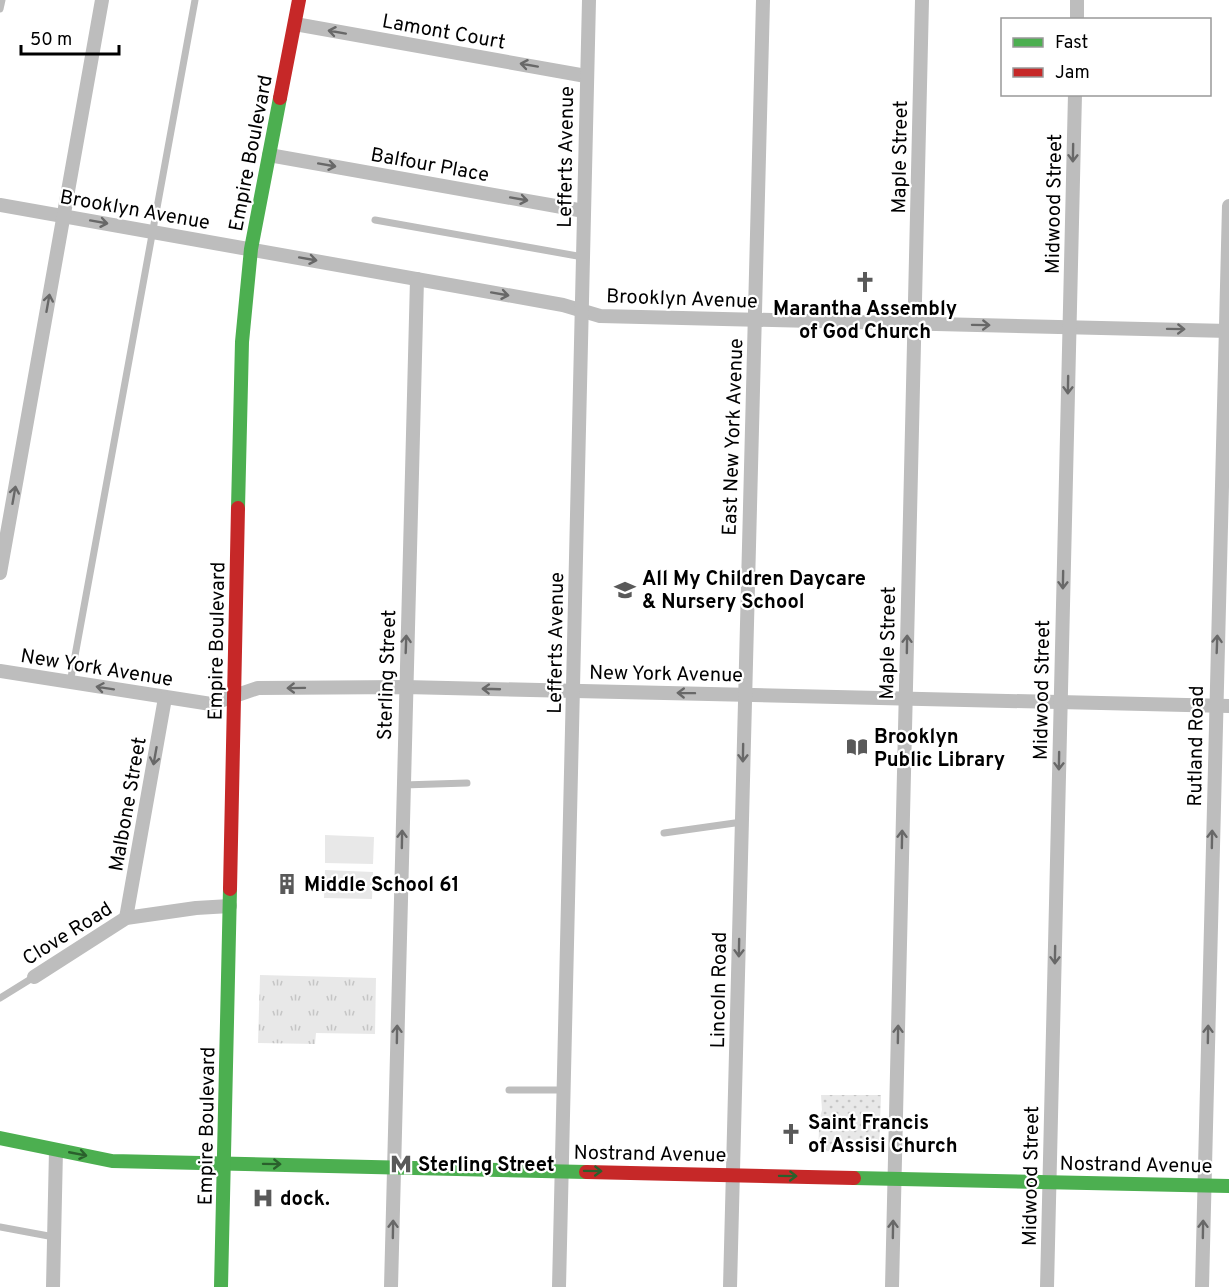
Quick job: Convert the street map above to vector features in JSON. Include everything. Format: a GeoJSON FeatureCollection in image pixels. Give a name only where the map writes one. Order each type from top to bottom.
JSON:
{"type":"FeatureCollection","features":[{"type":"Feature","properties":{"kind":"main road","name":"Empire Boulevard"},"geometry":{"type":"LineString","coordinates":[[222,1287],[242,342],[251,249],[299,0]]}},
{"type":"Feature","properties":{"kind":"main road","name":"Nostrand Avenue"},"geometry":{"type":"LineString","coordinates":[[0,1138],[112,1161],[1229,1186]]}},
{"type":"Feature","properties":{"kind":"street"},"geometry":{"type":"LineString","coordinates":[[0,573],[102,0]]}},
{"type":"Feature","properties":{"kind":"street","name":"Lefferts Avenue"},"geometry":{"type":"LineString","coordinates":[[560,1287],[589,0]]}},
{"type":"Feature","properties":{"kind":"street","name":"East New York Avenue"},"geometry":{"type":"LineString","coordinates":[[745,695],[763,0]]}},
{"type":"Feature","properties":{"kind":"street","name":"Maple Street"},"geometry":{"type":"LineString","coordinates":[[892,1287],[922,0]]}},
{"type":"Feature","properties":{"kind":"street"},"geometry":{"type":"LineString","coordinates":[[1077,0],[1077,18]]}},
{"type":"Feature","properties":{"kind":"street","name":"Lamont Court"},"geometry":{"type":"LineString","coordinates":[[295,24],[586,76]]}},
{"type":"Feature","properties":{"kind":"street","name":"Midwood Street"},"geometry":{"type":"LineString","coordinates":[[1047,1287],[1075,96]]}},
{"type":"Feature","properties":{"kind":"street","name":"Balfour Place"},"geometry":{"type":"LineString","coordinates":[[270,155],[584,211]]}},
{"type":"Feature","properties":{"kind":"street","name":"Brooklyn Avenue"},"geometry":{"type":"LineString","coordinates":[[0,205],[562,305],[600,316],[1227,331]]}},
{"type":"Feature","properties":{"kind":"street","name":"Rutland Road"},"geometry":{"type":"LineString","coordinates":[[1202,1287],[1222,706],[1229,206]]}},
{"type":"Feature","properties":{"kind":"street","name":"Sterling Street"},"geometry":{"type":"LineString","coordinates":[[391,1287],[417,279]]}},
{"type":"Feature","properties":{"kind":"street","name":"New York Avenue"},"geometry":{"type":"LineString","coordinates":[[0,671],[211,704],[258,688],[405,687],[1222,706]]}},
{"type":"Feature","properties":{"kind":"street","name":"Lincoln Road"},"geometry":{"type":"LineString","coordinates":[[730,1287],[745,695]]}},
{"type":"Feature","properties":{"kind":"street","name":"Malbone Street"},"geometry":{"type":"LineString","coordinates":[[126,918],[165,698]]}},
{"type":"Feature","properties":{"kind":"street","name":"Clove Road"},"geometry":{"type":"LineString","coordinates":[[33,977],[126,918],[196,908],[230,906]]}},
{"type":"Feature","properties":{"kind":"street"},"geometry":{"type":"LineString","coordinates":[[52,1287],[56,1150]]}},
{"type":"Feature","properties":{"kind":"lane"},"geometry":{"type":"LineString","coordinates":[[0,9],[2,0]]}},
{"type":"Feature","properties":{"kind":"lane"},"geometry":{"type":"LineString","coordinates":[[70,682],[195,0]]}},
{"type":"Feature","properties":{"kind":"lane"},"geometry":{"type":"LineString","coordinates":[[375,220],[583,257]]}},
{"type":"Feature","properties":{"kind":"lane"},"geometry":{"type":"LineString","coordinates":[[403,784],[466,783]]}},
{"type":"Feature","properties":{"kind":"lane"},"geometry":{"type":"LineString","coordinates":[[664,833],[742,822]]}},
{"type":"Feature","properties":{"kind":"lane","name":"Clove Road"},"geometry":{"type":"LineString","coordinates":[[0,999],[33,977]]}},
{"type":"Feature","properties":{"kind":"lane"},"geometry":{"type":"LineString","coordinates":[[509,1090],[564,1090]]}},
{"type":"Feature","properties":{"kind":"lane"},"geometry":{"type":"LineString","coordinates":[[0,1227],[54,1237]]}},
{"type":"Feature","properties":{"kind":"green space"},"geometry":{"type":"Polygon","coordinates":[[[325,835],[374,837],[373,864],[325,863],[325,835]]]}},
{"type":"Feature","properties":{"kind":"green space"},"geometry":{"type":"Polygon","coordinates":[[[325,870],[373,872],[372,899],[324,898],[325,870]]]}},
{"type":"Feature","properties":{"kind":"green space"},"geometry":{"type":"Polygon","coordinates":[[[260,975],[376,978],[375,1034],[316,1033],[315,1044],[258,1043],[260,975]]]}},
{"type":"Feature","properties":{"kind":"green space"},"geometry":{"type":"Polygon","coordinates":[[[821,1095],[881,1095],[879,1152],[818,1151],[821,1124],[819,1120],[822,1110],[821,1095]]]}},
{"type":"Feature","properties":{"kind":"traffic: fast"},"geometry":{"type":"LineString","coordinates":[[238,508],[242,342],[251,249],[280,98]]}},
{"type":"Feature","properties":{"kind":"traffic: fast"},"geometry":{"type":"LineString","coordinates":[[221,1287],[230,889]]}},
{"type":"Feature","properties":{"kind":"traffic: fast"},"geometry":{"type":"LineString","coordinates":[[0,1138],[112,1161],[586,1172]]}},
{"type":"Feature","properties":{"kind":"traffic: fast"},"geometry":{"type":"LineString","coordinates":[[854,1178],[1229,1186]]}},
{"type":"Feature","properties":{"kind":"traffic: jam"},"geometry":{"type":"LineString","coordinates":[[280,98],[299,0]]}},
{"type":"Feature","properties":{"kind":"traffic: jam"},"geometry":{"type":"LineString","coordinates":[[230,889],[238,508]]}},
{"type":"Feature","properties":{"kind":"traffic: jam"},"geometry":{"type":"LineString","coordinates":[[586,1172],[854,1178]]}},
{"type":"Feature","properties":{"kind":"place","name":"Marantha Assembly of God Church"},"geometry":{"type":"Point","coordinates":[865,282]}},
{"type":"Feature","properties":{"kind":"place","name":"All My Children Daycare & Nursery School"},"geometry":{"type":"Point","coordinates":[625,590]}},
{"type":"Feature","properties":{"kind":"place","name":"Brooklyn Public Library"},"geometry":{"type":"Point","coordinates":[857,747]}},
{"type":"Feature","properties":{"kind":"place","name":"Middle School 61"},"geometry":{"type":"Point","coordinates":[287,884]}},
{"type":"Feature","properties":{"kind":"place","name":"Saint Francis of Assisi Church"},"geometry":{"type":"Point","coordinates":[791,1134]}},
{"type":"Feature","properties":{"kind":"place","name":"Sterling Street"},"geometry":{"type":"Point","coordinates":[401,1164]}},
{"type":"Feature","properties":{"kind":"place","name":"dock."},"geometry":{"type":"Point","coordinates":[263,1198]}}]}
